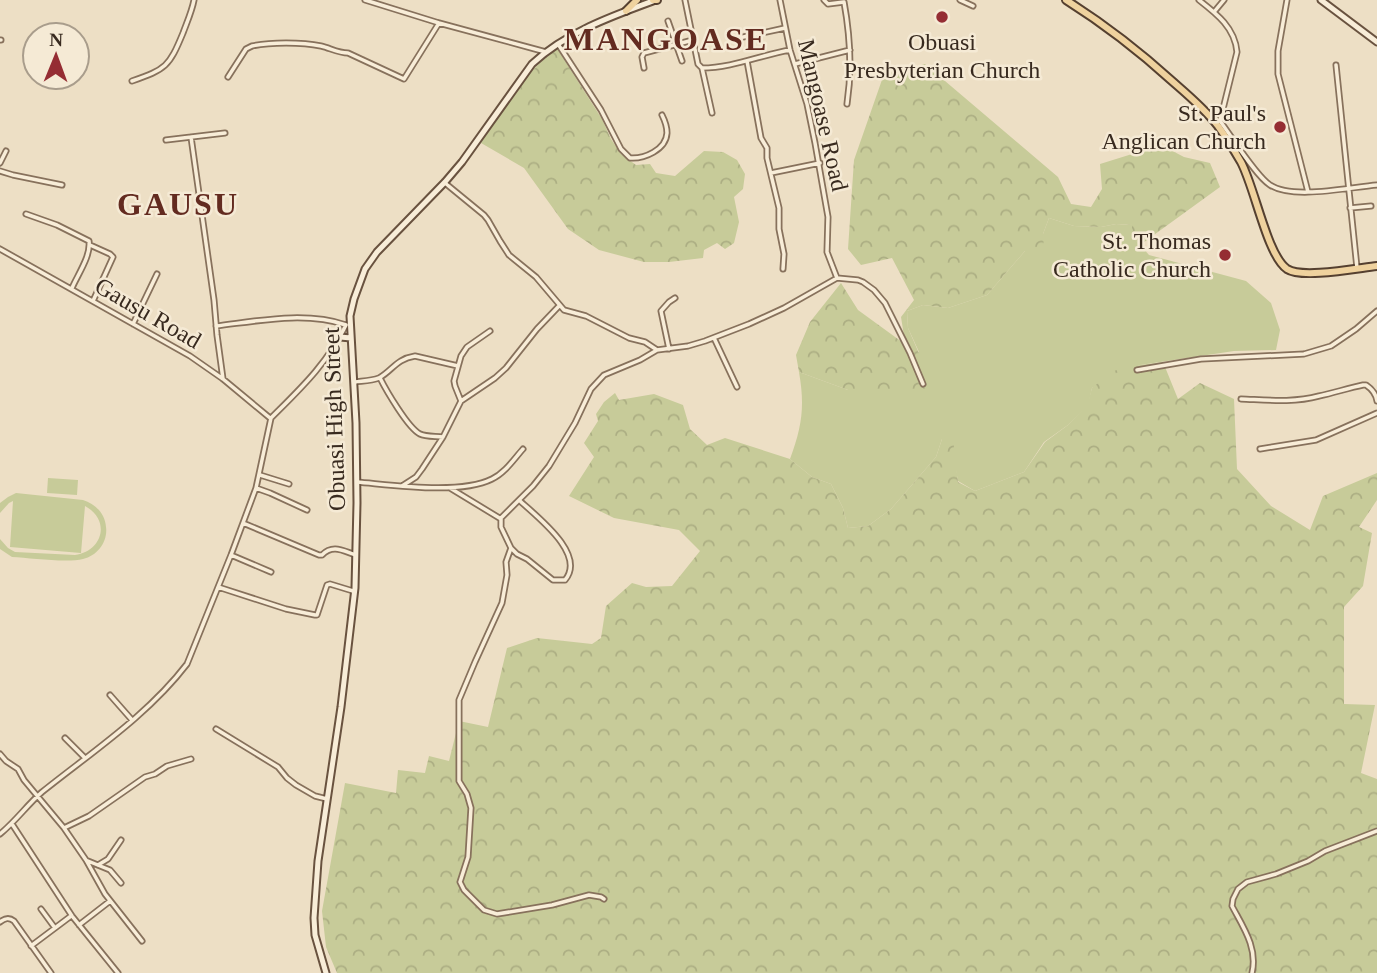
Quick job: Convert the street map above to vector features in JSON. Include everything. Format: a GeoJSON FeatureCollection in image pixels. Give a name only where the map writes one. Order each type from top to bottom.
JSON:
{"type":"FeatureCollection","features":[{"type":"Feature","properties":{"kind":"main road"},"geometry":{"type":"LineString","coordinates":[[626,11],[637,0]]}},
{"type":"Feature","properties":{"kind":"main road"},"geometry":{"type":"LineString","coordinates":[[1066,0],[1148,58],[1219,124],[1246,173],[1273,251],[1289,271],[1297,273],[1377,266]]}},
{"type":"Feature","properties":{"kind":"street"},"geometry":{"type":"LineString","coordinates":[[132,81],[155,73],[173,57],[194,0]]}},
{"type":"Feature","properties":{"kind":"street"},"geometry":{"type":"LineString","coordinates":[[365,0],[546,52]]}},
{"type":"Feature","properties":{"kind":"street","name":"Obuasi High Street"},"geometry":{"type":"LineString","coordinates":[[326,973],[317,947],[314,918],[318,861],[355,591],[357,482],[355,382],[350,316],[360,281],[370,260],[445,182],[477,142],[525,72],[558,44],[589,27],[654,0]]}},
{"type":"Feature","properties":{"kind":"street"},"geometry":{"type":"LineString","coordinates":[[685,0],[698,64],[702,68],[712,113]]}},
{"type":"Feature","properties":{"kind":"street","name":"Mangoase Road"},"geometry":{"type":"LineString","coordinates":[[780,0],[790,50],[807,104],[820,163],[828,217],[827,252],[837,278]]}},
{"type":"Feature","properties":{"kind":"street"},"geometry":{"type":"LineString","coordinates":[[824,0],[828,4],[844,1],[850,50],[847,104]]}},
{"type":"Feature","properties":{"kind":"street"},"geometry":{"type":"LineString","coordinates":[[960,0],[973,5]]}},
{"type":"Feature","properties":{"kind":"street"},"geometry":{"type":"LineString","coordinates":[[1078,8],[1083,0]]}},
{"type":"Feature","properties":{"kind":"street"},"geometry":{"type":"LineString","coordinates":[[1199,0],[1232,32],[1236,41],[1237,52],[1219,124],[1270,186],[1290,192],[1308,192],[1377,185]]}},
{"type":"Feature","properties":{"kind":"street"},"geometry":{"type":"LineString","coordinates":[[1214,13],[1224,0]]}},
{"type":"Feature","properties":{"kind":"street"},"geometry":{"type":"LineString","coordinates":[[1287,0],[1277,65],[1308,192]]}},
{"type":"Feature","properties":{"kind":"street"},"geometry":{"type":"LineString","coordinates":[[1321,0],[1377,42]]}},
{"type":"Feature","properties":{"kind":"street"},"geometry":{"type":"LineString","coordinates":[[668,21],[682,61]]}},
{"type":"Feature","properties":{"kind":"street"},"geometry":{"type":"LineString","coordinates":[[228,77],[246,49],[252,46],[296,43],[348,52],[404,79],[439,23]]}},
{"type":"Feature","properties":{"kind":"street"},"geometry":{"type":"LineString","coordinates":[[734,40],[785,28]]}},
{"type":"Feature","properties":{"kind":"street"},"geometry":{"type":"LineString","coordinates":[[644,68],[644,53],[693,40]]}},
{"type":"Feature","properties":{"kind":"street"},"geometry":{"type":"LineString","coordinates":[[558,44],[601,110],[621,149],[630,158],[649,155],[664,142],[667,129],[662,115]]}},
{"type":"Feature","properties":{"kind":"street"},"geometry":{"type":"LineString","coordinates":[[702,68],[747,61],[790,50]]}},
{"type":"Feature","properties":{"kind":"street"},"geometry":{"type":"LineString","coordinates":[[795,64],[850,50]]}},
{"type":"Feature","properties":{"kind":"street"},"geometry":{"type":"LineString","coordinates":[[747,61],[761,138],[767,148],[779,208],[783,269]]}},
{"type":"Feature","properties":{"kind":"street"},"geometry":{"type":"LineString","coordinates":[[1336,65],[1357,268]]}},
{"type":"Feature","properties":{"kind":"street"},"geometry":{"type":"LineString","coordinates":[[166,140],[225,133]]}},
{"type":"Feature","properties":{"kind":"street"},"geometry":{"type":"LineString","coordinates":[[191,137],[223,379]]}},
{"type":"Feature","properties":{"kind":"street"},"geometry":{"type":"LineString","coordinates":[[0,163],[6,151]]}},
{"type":"Feature","properties":{"kind":"street"},"geometry":{"type":"LineString","coordinates":[[771,173],[820,163]]}},
{"type":"Feature","properties":{"kind":"street"},"geometry":{"type":"LineString","coordinates":[[0,171],[62,186]]}},
{"type":"Feature","properties":{"kind":"street"},"geometry":{"type":"LineString","coordinates":[[445,182],[484,215],[509,254],[536,277],[564,310],[586,316],[657,350]]}},
{"type":"Feature","properties":{"kind":"street"},"geometry":{"type":"LineString","coordinates":[[1350,208],[1371,206]]}},
{"type":"Feature","properties":{"kind":"street"},"geometry":{"type":"LineString","coordinates":[[26,214],[86,238],[90,245],[113,257],[93,301]]}},
{"type":"Feature","properties":{"kind":"street"},"geometry":{"type":"LineString","coordinates":[[72,289],[90,245]]}},
{"type":"Feature","properties":{"kind":"street","name":"Gausu Road"},"geometry":{"type":"LineString","coordinates":[[0,248],[190,356],[271,418]]}},
{"type":"Feature","properties":{"kind":"street"},"geometry":{"type":"LineString","coordinates":[[133,324],[157,274]]}},
{"type":"Feature","properties":{"kind":"street"},"geometry":{"type":"LineString","coordinates":[[519,500],[563,543],[570,563],[565,580],[553,580],[517,554],[511,548],[501,527],[501,519],[519,500],[533,486],[558,453],[591,389],[604,375],[631,365],[657,350],[714,338],[749,324],[785,308],[837,278],[863,282],[885,303],[923,384]]}},
{"type":"Feature","properties":{"kind":"street"},"geometry":{"type":"LineString","coordinates":[[669,349],[661,311],[674,298]]}},
{"type":"Feature","properties":{"kind":"street"},"geometry":{"type":"LineString","coordinates":[[402,486],[416,477],[443,437],[461,401],[506,368],[559,306]]}},
{"type":"Feature","properties":{"kind":"street"},"geometry":{"type":"LineString","coordinates":[[1137,370],[1200,359],[1304,354],[1331,346],[1377,311]]}},
{"type":"Feature","properties":{"kind":"street"},"geometry":{"type":"LineString","coordinates":[[0,834],[38,796],[121,731],[176,679],[187,664],[256,488],[271,418],[318,370],[340,337],[350,316]]}},
{"type":"Feature","properties":{"kind":"street"},"geometry":{"type":"LineString","coordinates":[[216,326],[306,318],[328,319],[346,324]]}},
{"type":"Feature","properties":{"kind":"street"},"geometry":{"type":"LineString","coordinates":[[461,401],[454,381],[463,351],[490,331]]}},
{"type":"Feature","properties":{"kind":"street"},"geometry":{"type":"LineString","coordinates":[[340,337],[351,338]]}},
{"type":"Feature","properties":{"kind":"street"},"geometry":{"type":"LineString","coordinates":[[714,338],[737,387]]}},
{"type":"Feature","properties":{"kind":"street"},"geometry":{"type":"LineString","coordinates":[[355,382],[379,377],[401,359],[415,356],[458,366]]}},
{"type":"Feature","properties":{"kind":"street"},"geometry":{"type":"LineString","coordinates":[[379,377],[413,428],[421,434],[443,437]]}},
{"type":"Feature","properties":{"kind":"street"},"geometry":{"type":"LineString","coordinates":[[1241,399],[1297,400],[1366,385],[1374,393],[1377,407],[1316,440],[1260,449]]}},
{"type":"Feature","properties":{"kind":"street"},"geometry":{"type":"LineString","coordinates":[[357,482],[450,488],[485,482],[494,478],[523,449]]}},
{"type":"Feature","properties":{"kind":"street"},"geometry":{"type":"LineString","coordinates":[[260,475],[289,484]]}},
{"type":"Feature","properties":{"kind":"street"},"geometry":{"type":"LineString","coordinates":[[256,488],[307,510]]}},
{"type":"Feature","properties":{"kind":"street"},"geometry":{"type":"LineString","coordinates":[[450,488],[501,519]]}},
{"type":"Feature","properties":{"kind":"street"},"geometry":{"type":"LineString","coordinates":[[243,523],[319,555],[334,548],[356,555]]}},
{"type":"Feature","properties":{"kind":"street"},"geometry":{"type":"LineString","coordinates":[[511,548],[506,562],[507,575],[502,603],[459,700],[459,781],[471,808],[468,857],[460,882],[464,890],[484,910],[497,914],[552,905],[589,895],[604,899]]}},
{"type":"Feature","properties":{"kind":"street"},"geometry":{"type":"LineString","coordinates":[[231,555],[271,572]]}},
{"type":"Feature","properties":{"kind":"street"},"geometry":{"type":"LineString","coordinates":[[218,587],[286,609],[315,615],[327,585],[355,591]]}},
{"type":"Feature","properties":{"kind":"street"},"geometry":{"type":"LineString","coordinates":[[110,695],[132,720]]}},
{"type":"Feature","properties":{"kind":"street"},"geometry":{"type":"LineString","coordinates":[[216,729],[281,769],[296,785],[315,796],[327,799]]}},
{"type":"Feature","properties":{"kind":"street"},"geometry":{"type":"LineString","coordinates":[[65,738],[85,758]]}},
{"type":"Feature","properties":{"kind":"street"},"geometry":{"type":"LineString","coordinates":[[0,754],[18,769],[64,828],[86,860],[104,894],[142,941]]}},
{"type":"Feature","properties":{"kind":"street"},"geometry":{"type":"LineString","coordinates":[[64,828],[89,816],[145,777],[167,766],[191,759]]}},
{"type":"Feature","properties":{"kind":"street"},"geometry":{"type":"LineString","coordinates":[[12,824],[72,916],[118,973]]}},
{"type":"Feature","properties":{"kind":"street"},"geometry":{"type":"LineString","coordinates":[[1252,973],[1253,947],[1233,906],[1238,889],[1247,882],[1276,874],[1377,831]]}},
{"type":"Feature","properties":{"kind":"street"},"geometry":{"type":"LineString","coordinates":[[98,864],[108,859],[121,840]]}},
{"type":"Feature","properties":{"kind":"street"},"geometry":{"type":"LineString","coordinates":[[86,860],[110,870],[121,883]]}},
{"type":"Feature","properties":{"kind":"street"},"geometry":{"type":"LineString","coordinates":[[79,925],[110,901]]}},
{"type":"Feature","properties":{"kind":"street"},"geometry":{"type":"LineString","coordinates":[[41,909],[55,928]]}},
{"type":"Feature","properties":{"kind":"street"},"geometry":{"type":"LineString","coordinates":[[31,946],[72,916]]}},
{"type":"Feature","properties":{"kind":"street"},"geometry":{"type":"LineString","coordinates":[[0,922],[4,918],[14,921],[51,973]]}},
{"type":"Feature","properties":{"kind":"green space"},"geometry":{"type":"Polygon","coordinates":[[[556,50],[602,119],[621,154],[636,165],[650,164],[656,173],[675,176],[704,151],[723,152],[737,160],[745,174],[743,189],[734,197],[739,222],[734,243],[725,249],[717,243],[704,250],[703,258],[669,262],[644,262],[599,250],[568,229],[524,168],[481,143],[523,81],[556,50]]]}},
{"type":"Feature","properties":{"kind":"green space"},"geometry":{"type":"Polygon","coordinates":[[[925,64],[1058,177],[1071,204],[1091,207],[1102,189],[1100,164],[1161,145],[1184,157],[1210,163],[1220,187],[1140,245],[1132,236],[1132,225],[1074,226],[1049,218],[1043,234],[1044,251],[1025,251],[987,295],[948,308],[923,305],[907,311],[908,328],[935,390],[848,390],[799,372],[796,355],[810,322],[841,283],[858,310],[902,342],[904,336],[901,317],[914,300],[892,258],[861,265],[848,249],[854,160],[884,74],[925,64]]]}},
{"type":"Feature","properties":{"kind":"green space"},"geometry":{"type":"Polygon","coordinates":[[[1049,218],[1074,226],[1132,225],[1132,236],[1149,255],[1246,281],[1271,303],[1280,330],[1276,350],[1234,351],[1140,365],[1092,388],[1088,406],[1044,442],[1024,472],[975,491],[958,481],[955,465],[942,439],[936,457],[891,509],[868,526],[848,528],[843,508],[831,484],[812,477],[790,459],[801,416],[799,372],[848,390],[919,352],[908,328],[907,311],[923,305],[948,308],[987,295],[1043,234],[1049,218]]]}},
{"type":"Feature","properties":{"kind":"green space"},"geometry":{"type":"Polygon","coordinates":[[[1163,362],[1178,399],[1200,383],[1234,399],[1237,469],[1271,506],[1310,530],[1323,496],[1377,473],[1377,500],[1359,527],[1372,533],[1363,586],[1344,607],[1344,704],[1375,705],[1361,773],[1377,779],[1377,973],[337,973],[326,947],[322,911],[345,783],[396,793],[398,770],[425,773],[429,756],[449,761],[459,721],[488,727],[507,648],[537,638],[592,644],[601,638],[606,606],[632,583],[646,587],[672,586],[700,551],[679,530],[614,518],[569,496],[594,457],[584,443],[598,421],[596,414],[604,402],[615,393],[619,400],[654,394],[683,405],[690,429],[707,445],[725,438],[790,459],[812,477],[831,484],[843,508],[848,528],[868,526],[891,509],[936,457],[942,439],[953,439],[958,482],[975,491],[1024,472],[1045,442],[1087,406],[1092,388],[1113,371],[1163,362]]]}},
{"type":"Feature","properties":{"kind":"green space"},"geometry":{"type":"Polygon","coordinates":[[[48,478],[78,480],[77,495],[47,493],[48,478]]]}},
{"type":"Feature","properties":{"kind":"green space"},"geometry":{"type":"Polygon","coordinates":[[[16,493],[83,500],[92,504],[99,510],[105,522],[106,532],[101,547],[93,555],[76,560],[12,557],[0,549],[0,539],[15,552],[75,555],[85,552],[92,548],[101,527],[93,512],[85,506],[81,553],[10,547],[13,501],[0,513],[0,503],[16,493]]]}},
{"type":"Feature","properties":{"kind":"place","name":"Obuasi Presbyterian Church"},"geometry":{"type":"Point","coordinates":[942,17]}},
{"type":"Feature","properties":{"kind":"place","name":"St. Paul's Anglican Church"},"geometry":{"type":"Point","coordinates":[1280,127]}},
{"type":"Feature","properties":{"kind":"place","name":"St. Thomas Catholic Church"},"geometry":{"type":"Point","coordinates":[1225,255]}},
{"type":"Feature","properties":{"kind":"district","name":"MANGOASE"},"geometry":{"type":"Point","coordinates":[666,39]}},
{"type":"Feature","properties":{"kind":"district","name":"GAUSU"},"geometry":{"type":"Point","coordinates":[178,204]}}]}
